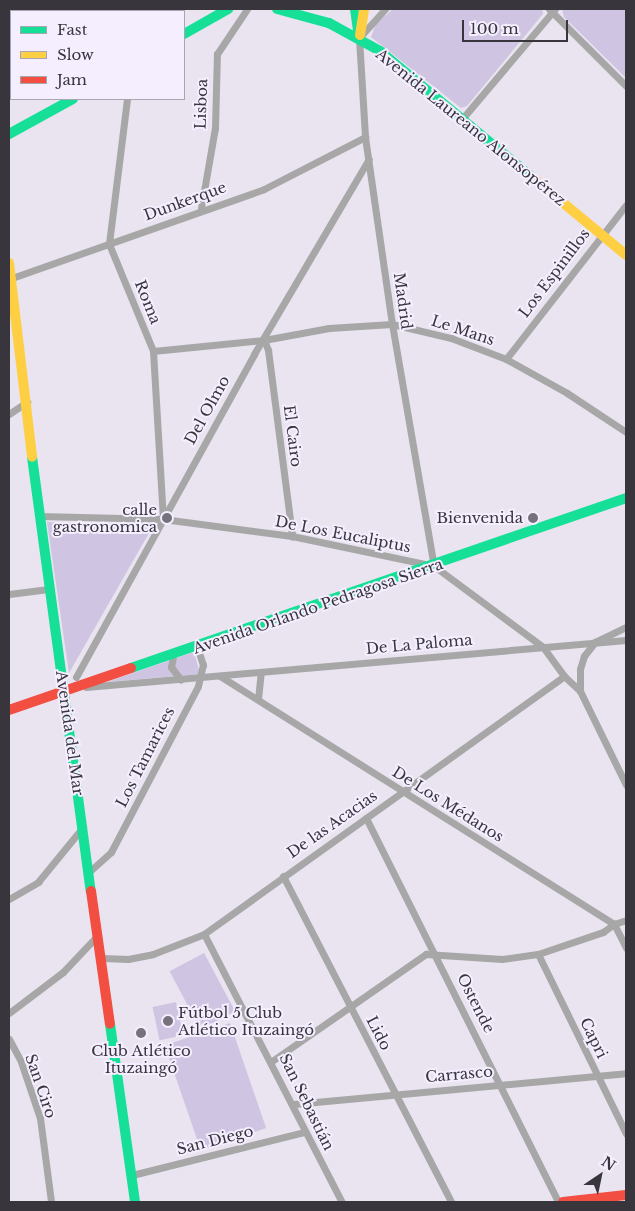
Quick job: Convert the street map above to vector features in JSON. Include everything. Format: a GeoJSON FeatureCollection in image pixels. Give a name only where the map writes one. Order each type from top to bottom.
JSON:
{"type":"FeatureCollection","features":[{"type":"Feature","properties":{"kind":"street"},"geometry":{"type":"LineString","coordinates":[[185,33],[228,9]]}},
{"type":"Feature","properties":{"kind":"street","name":"Lisboa"},"geometry":{"type":"LineString","coordinates":[[201,208],[215,128],[217,54],[247,9]]}},
{"type":"Feature","properties":{"kind":"street","name":"Avenida Laureano Alonsopérez"},"geometry":{"type":"LineString","coordinates":[[277,9],[304,14],[359,38],[380,51],[626,256]]}},
{"type":"Feature","properties":{"kind":"street"},"geometry":{"type":"LineString","coordinates":[[355,9],[359,38]]}},
{"type":"Feature","properties":{"kind":"street"},"geometry":{"type":"LineString","coordinates":[[359,38],[364,9]]}},
{"type":"Feature","properties":{"kind":"street"},"geometry":{"type":"LineString","coordinates":[[359,38],[385,9]]}},
{"type":"Feature","properties":{"kind":"street"},"geometry":{"type":"LineString","coordinates":[[462,119],[552,10],[626,86]]}},
{"type":"Feature","properties":{"kind":"street","name":"Madrid"},"geometry":{"type":"LineString","coordinates":[[359,38],[365,137],[392,324],[434,566]]}},
{"type":"Feature","properties":{"kind":"street"},"geometry":{"type":"LineString","coordinates":[[9,134],[71,100]]}},
{"type":"Feature","properties":{"kind":"street","name":"Roma"},"geometry":{"type":"LineString","coordinates":[[126,100],[109,244],[153,351],[163,518]]}},
{"type":"Feature","properties":{"kind":"street","name":"Dunkerque"},"geometry":{"type":"LineString","coordinates":[[10,279],[109,244],[201,208],[264,189],[365,137]]}},
{"type":"Feature","properties":{"kind":"street","name":"Del Olmo"},"geometry":{"type":"LineString","coordinates":[[76,677],[163,518],[369,159]]}},
{"type":"Feature","properties":{"kind":"street","name":"Los Espinillos"},"geometry":{"type":"LineString","coordinates":[[506,359],[601,234],[626,205]]}},
{"type":"Feature","properties":{"kind":"street","name":"Avenida del Mar"},"geometry":{"type":"LineString","coordinates":[[9,263],[27,402],[39,516],[135,1202]]}},
{"type":"Feature","properties":{"kind":"street","name":"Le Mans"},"geometry":{"type":"LineString","coordinates":[[153,351],[264,340],[329,328],[392,324],[451,338],[506,359],[567,393],[626,432]]}},
{"type":"Feature","properties":{"kind":"street","name":"El Cairo"},"geometry":{"type":"LineString","coordinates":[[264,340],[268,350],[292,536]]}},
{"type":"Feature","properties":{"kind":"street"},"geometry":{"type":"LineString","coordinates":[[9,414],[27,402]]}},
{"type":"Feature","properties":{"kind":"street","name":"Avenida Orlando Pedragosa Sierra"},"geometry":{"type":"LineString","coordinates":[[9,710],[173,656],[626,498]]}},
{"type":"Feature","properties":{"kind":"street","name":"De Los Eucaliptus"},"geometry":{"type":"LineString","coordinates":[[39,516],[163,518],[292,536],[434,566],[543,647],[564,676],[580,691],[626,782]]}},
{"type":"Feature","properties":{"kind":"street"},"geometry":{"type":"LineString","coordinates":[[9,594],[49,589]]}},
{"type":"Feature","properties":{"kind":"street"},"geometry":{"type":"LineString","coordinates":[[580,691],[580,669],[584,656],[595,642],[626,626]]}},
{"type":"Feature","properties":{"kind":"street","name":"De La Paloma"},"geometry":{"type":"LineString","coordinates":[[80,687],[181,680],[626,640]]}},
{"type":"Feature","properties":{"kind":"street","name":"Los Tamarices"},"geometry":{"type":"LineString","coordinates":[[90,871],[111,852],[201,677],[203,665],[197,647]]}},
{"type":"Feature","properties":{"kind":"street"},"geometry":{"type":"LineString","coordinates":[[173,656],[171,667],[181,680]]}},
{"type":"Feature","properties":{"kind":"street"},"geometry":{"type":"LineString","coordinates":[[203,665],[217,676]]}},
{"type":"Feature","properties":{"kind":"street"},"geometry":{"type":"LineString","coordinates":[[258,699],[261,672]]}},
{"type":"Feature","properties":{"kind":"street","name":"De Los Médanos"},"geometry":{"type":"LineString","coordinates":[[217,676],[258,699],[614,924]]}},
{"type":"Feature","properties":{"kind":"street","name":"De las Acacias"},"geometry":{"type":"LineString","coordinates":[[102,958],[128,959],[153,954],[204,934],[564,676]]}},
{"type":"Feature","properties":{"kind":"street","name":"Ostende"},"geometry":{"type":"LineString","coordinates":[[366,818],[502,1084],[558,1202]]}},
{"type":"Feature","properties":{"kind":"street"},"geometry":{"type":"LineString","coordinates":[[9,899],[38,882],[52,868],[83,826]]}},
{"type":"Feature","properties":{"kind":"street","name":"Lido"},"geometry":{"type":"LineString","coordinates":[[283,876],[451,1202]]}},
{"type":"Feature","properties":{"kind":"street"},"geometry":{"type":"LineString","coordinates":[[9,892],[21,892]]}},
{"type":"Feature","properties":{"kind":"street"},"geometry":{"type":"LineString","coordinates":[[272,1061],[426,954],[502,959],[538,954],[603,932],[614,924],[626,920]]}},
{"type":"Feature","properties":{"kind":"street"},"geometry":{"type":"LineString","coordinates":[[614,924],[626,948]]}},
{"type":"Feature","properties":{"kind":"street","name":"San Sebastián"},"geometry":{"type":"LineString","coordinates":[[204,934],[272,1061],[294,1104],[305,1132],[342,1202]]}},
{"type":"Feature","properties":{"kind":"street"},"geometry":{"type":"LineString","coordinates":[[9,1013],[63,972],[98,935]]}},
{"type":"Feature","properties":{"kind":"street","name":"Capri"},"geometry":{"type":"LineString","coordinates":[[538,954],[626,1134]]}},
{"type":"Feature","properties":{"kind":"street","name":"San Ciro"},"geometry":{"type":"LineString","coordinates":[[9,1039],[21,1062],[40,1118],[51,1202]]}},
{"type":"Feature","properties":{"kind":"street","name":"Carrasco"},"geometry":{"type":"LineString","coordinates":[[294,1104],[394,1093],[626,1073]]}},
{"type":"Feature","properties":{"kind":"street","name":"San Diego"},"geometry":{"type":"LineString","coordinates":[[132,1175],[305,1132]]}},
{"type":"Feature","properties":{"kind":"street"},"geometry":{"type":"LineString","coordinates":[[563,1202],[626,1195]]}},
{"type":"Feature","properties":{"kind":"shaded area"},"geometry":{"type":"Polygon","coordinates":[[[393,9],[542,9],[543,14],[467,106],[461,108],[371,37],[376,24],[393,9]]]}},
{"type":"Feature","properties":{"kind":"shaded area"},"geometry":{"type":"Polygon","coordinates":[[[562,9],[626,9],[626,78],[564,17],[562,9]]]}},
{"type":"Feature","properties":{"kind":"shaded area"},"geometry":{"type":"Polygon","coordinates":[[[47,522],[153,526],[69,673],[47,522]]]}},
{"type":"Feature","properties":{"kind":"shaded area"},"geometry":{"type":"Polygon","coordinates":[[[194,652],[200,674],[107,682],[194,652]]]}},
{"type":"Feature","properties":{"kind":"shaded area"},"geometry":{"type":"Polygon","coordinates":[[[204,953],[235,1011],[201,1030],[170,971],[204,953]]]}},
{"type":"Feature","properties":{"kind":"shaded area","name":"Fútbol 5 Club Atlético Ituzaingó"},"geometry":{"type":"Polygon","coordinates":[[[176,1002],[183,1035],[160,1040],[153,1007],[176,1002]]]}},
{"type":"Feature","properties":{"kind":"shaded area"},"geometry":{"type":"Polygon","coordinates":[[[230,1023],[266,1128],[201,1150],[165,1045],[230,1023]]]}},
{"type":"Feature","properties":{"kind":"traffic: fast"},"geometry":{"type":"LineString","coordinates":[[185,33],[228,9]]}},
{"type":"Feature","properties":{"kind":"traffic: fast"},"geometry":{"type":"LineString","coordinates":[[277,9],[329,23],[380,51],[532,177]]}},
{"type":"Feature","properties":{"kind":"traffic: fast"},"geometry":{"type":"LineString","coordinates":[[355,9],[359,38]]}},
{"type":"Feature","properties":{"kind":"traffic: fast"},"geometry":{"type":"LineString","coordinates":[[9,134],[71,100]]}},
{"type":"Feature","properties":{"kind":"traffic: fast"},"geometry":{"type":"LineString","coordinates":[[32,457],[91,891]]}},
{"type":"Feature","properties":{"kind":"traffic: fast"},"geometry":{"type":"LineString","coordinates":[[131,668],[626,498]]}},
{"type":"Feature","properties":{"kind":"traffic: fast"},"geometry":{"type":"LineString","coordinates":[[110,1024],[135,1202]]}},
{"type":"Feature","properties":{"kind":"traffic: slow"},"geometry":{"type":"LineString","coordinates":[[360,35],[364,9]]}},
{"type":"Feature","properties":{"kind":"traffic: slow"},"geometry":{"type":"LineString","coordinates":[[532,177],[626,255]]}},
{"type":"Feature","properties":{"kind":"traffic: slow"},"geometry":{"type":"LineString","coordinates":[[9,263],[32,457]]}},
{"type":"Feature","properties":{"kind":"traffic: jam"},"geometry":{"type":"LineString","coordinates":[[9,710],[131,668]]}},
{"type":"Feature","properties":{"kind":"traffic: jam"},"geometry":{"type":"LineString","coordinates":[[91,891],[110,1024]]}},
{"type":"Feature","properties":{"kind":"traffic: jam"},"geometry":{"type":"LineString","coordinates":[[563,1202],[626,1195]]}},
{"type":"Feature","properties":{"kind":"place","name":"calle gastronomica"},"geometry":{"type":"Point","coordinates":[167,518]}},
{"type":"Feature","properties":{"kind":"place","name":"Bienvenida"},"geometry":{"type":"Point","coordinates":[533,518]}},
{"type":"Feature","properties":{"kind":"place","name":"Fútbol 5 Club Atlético Ituzaingó"},"geometry":{"type":"Point","coordinates":[168,1021]}},
{"type":"Feature","properties":{"kind":"place","name":"Club Atlético Ituzaingó"},"geometry":{"type":"Point","coordinates":[141,1033]}}]}
